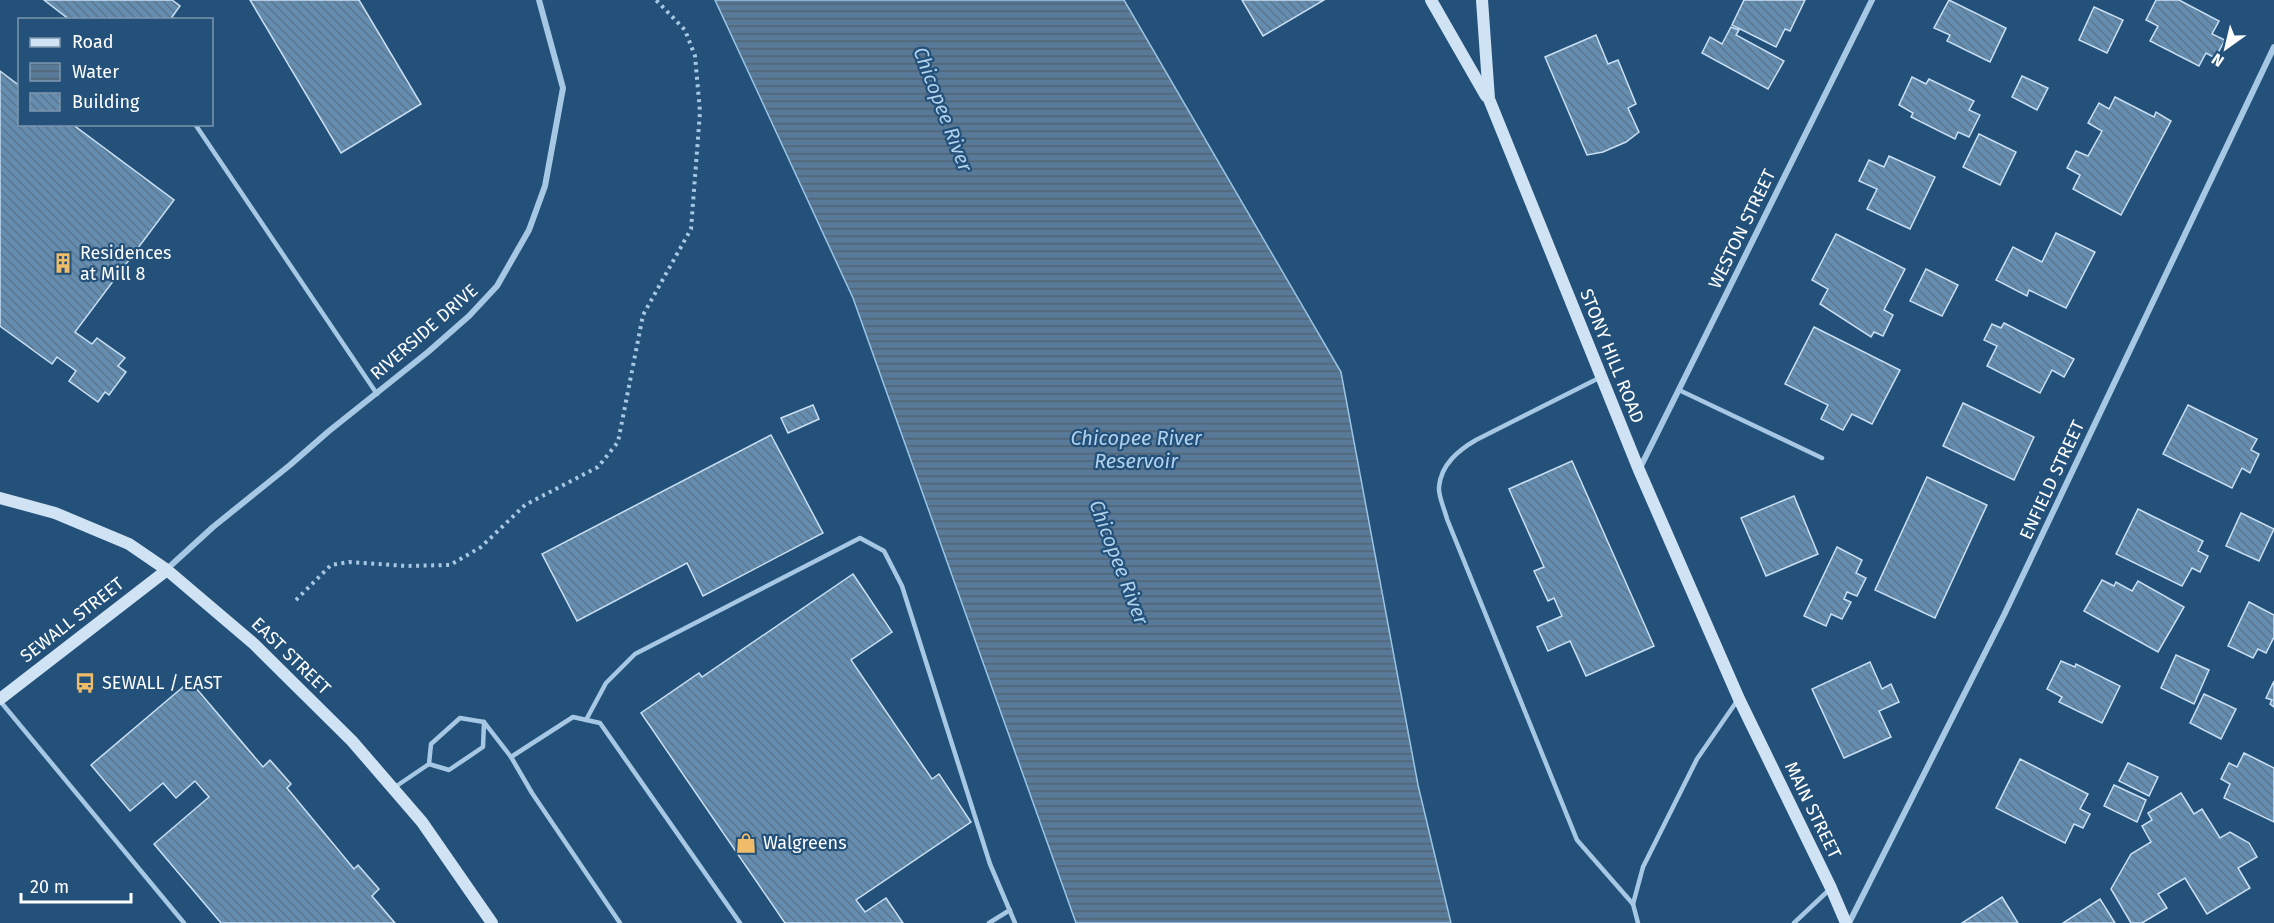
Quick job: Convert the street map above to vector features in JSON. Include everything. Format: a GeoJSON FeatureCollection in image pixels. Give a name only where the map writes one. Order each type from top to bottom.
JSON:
{"type":"FeatureCollection","features":[{"type":"Feature","properties":{"kind":"main road"},"geometry":{"type":"LineString","coordinates":[[1431,0],[1488,99]]}},
{"type":"Feature","properties":{"kind":"main road","name":"STONY HILL ROAD"},"geometry":{"type":"LineString","coordinates":[[1482,0],[1488,99],[1639,470],[1746,714]]}},
{"type":"Feature","properties":{"kind":"main road","name":"EAST STREET"},"geometry":{"type":"LineString","coordinates":[[0,498],[55,513],[129,544],[167,570],[254,644],[352,741],[422,822],[492,923]]}},
{"type":"Feature","properties":{"kind":"main road","name":"SEWALL STREET"},"geometry":{"type":"LineString","coordinates":[[0,700],[167,570]]}},
{"type":"Feature","properties":{"kind":"main road","name":"MAIN STREET"},"geometry":{"type":"LineString","coordinates":[[1746,714],[1847,923]]}},
{"type":"Feature","properties":{"kind":"street","name":"RIVERSIDE DRIVE"},"geometry":{"type":"LineString","coordinates":[[167,570],[232,511],[469,316],[497,286],[529,230],[545,186],[563,88],[538,0]]}},
{"type":"Feature","properties":{"kind":"street","name":"WESTON STREET"},"geometry":{"type":"LineString","coordinates":[[1639,470],[1872,0]]}},
{"type":"Feature","properties":{"kind":"street","name":"ENFIELD STREET"},"geometry":{"type":"LineString","coordinates":[[1847,923],[2004,615],[2274,47]]}},
{"type":"Feature","properties":{"kind":"lane"},"geometry":{"type":"LineString","coordinates":[[196,126],[377,394]]}},
{"type":"Feature","properties":{"kind":"lane"},"geometry":{"type":"LineString","coordinates":[[1601,377],[1476,440],[1457,452],[1444,469],[1438,488],[1447,519],[1577,840],[1633,904],[1638,923]]}},
{"type":"Feature","properties":{"kind":"lane"},"geometry":{"type":"LineString","coordinates":[[1679,390],[1822,458]]}},
{"type":"Feature","properties":{"kind":"lane"},"geometry":{"type":"LineString","coordinates":[[586,720],[606,683],[635,654],[860,538],[884,551],[902,586],[990,864],[1016,923]]}},
{"type":"Feature","properties":{"kind":"lane"},"geometry":{"type":"LineString","coordinates":[[1633,904],[1643,867],[1678,794],[1697,759],[1739,699]]}},
{"type":"Feature","properties":{"kind":"lane"},"geometry":{"type":"LineString","coordinates":[[0,700],[184,923]]}},
{"type":"Feature","properties":{"kind":"lane"},"geometry":{"type":"LineString","coordinates":[[511,758],[573,717],[600,723],[740,923]]}},
{"type":"Feature","properties":{"kind":"lane"},"geometry":{"type":"LineString","coordinates":[[393,789],[429,764],[431,744],[460,718],[484,722],[511,758],[620,923]]}},
{"type":"Feature","properties":{"kind":"lane"},"geometry":{"type":"LineString","coordinates":[[429,764],[449,770],[483,747],[484,722]]}},
{"type":"Feature","properties":{"kind":"lane"},"geometry":{"type":"LineString","coordinates":[[1794,923],[1831,888]]}},
{"type":"Feature","properties":{"kind":"lane"},"geometry":{"type":"LineString","coordinates":[[989,923],[1010,909]]}},
{"type":"Feature","properties":{"kind":"path"},"geometry":{"type":"LineString","coordinates":[[296,600],[331,565],[349,562],[406,566],[450,565],[482,547],[525,505],[598,467],[618,442],[643,315],[691,229],[700,112],[695,56],[685,30],[656,0]]}},
{"type":"Feature","properties":{"kind":"water","name":"Chicopee River Reservoir"},"geometry":{"type":"Polygon","coordinates":[[[715,0],[1124,0],[1341,372],[1418,785],[1451,923],[1076,923],[853,298],[715,0]]]}},
{"type":"Feature","properties":{"kind":"building"},"geometry":{"type":"Polygon","coordinates":[[[44,0],[172,0],[180,6],[173,18],[67,18],[44,0]]]}},
{"type":"Feature","properties":{"kind":"building"},"geometry":{"type":"Polygon","coordinates":[[[250,0],[359,0],[421,104],[341,153],[250,0]]]}},
{"type":"Feature","properties":{"kind":"building"},"geometry":{"type":"Polygon","coordinates":[[[1242,0],[1324,0],[1263,36],[1242,0]]]}},
{"type":"Feature","properties":{"kind":"building"},"geometry":{"type":"Polygon","coordinates":[[[1744,0],[1805,0],[1790,31],[1785,29],[1776,47],[1732,25],[1744,0]]]}},
{"type":"Feature","properties":{"kind":"building"},"geometry":{"type":"Polygon","coordinates":[[[1949,0],[2006,28],[1990,62],[1947,41],[1950,35],[1934,28],[1949,0]]]}},
{"type":"Feature","properties":{"kind":"building"},"geometry":{"type":"Polygon","coordinates":[[[2156,0],[2179,0],[2219,21],[2212,34],[2225,40],[2215,58],[2206,53],[2199,66],[2150,41],[2158,26],[2146,20],[2156,0]]]}},
{"type":"Feature","properties":{"kind":"building"},"geometry":{"type":"Polygon","coordinates":[[[2094,7],[2123,20],[2107,53],[2079,40],[2094,7]]]}},
{"type":"Feature","properties":{"kind":"building"},"geometry":{"type":"Polygon","coordinates":[[[1731,27],[1739,30],[1736,35],[1784,61],[1768,89],[1702,53],[1710,37],[1722,44],[1731,27]]]}},
{"type":"Feature","properties":{"kind":"building"},"geometry":{"type":"Polygon","coordinates":[[[1596,35],[1608,64],[1618,60],[1636,104],[1628,108],[1639,132],[1626,142],[1603,152],[1587,155],[1545,57],[1596,35]]]}},
{"type":"Feature","properties":{"kind":"building","name":"Residences at Mill 8"},"geometry":{"type":"Polygon","coordinates":[[[0,71],[18,84],[18,126],[75,126],[174,200],[75,332],[92,344],[97,338],[125,358],[118,366],[126,372],[109,395],[105,392],[98,402],[69,381],[76,371],[57,357],[52,364],[0,326],[0,71]]]}},
{"type":"Feature","properties":{"kind":"building"},"geometry":{"type":"Polygon","coordinates":[[[2022,76],[2048,88],[2037,110],[2012,97],[2022,76]]]}},
{"type":"Feature","properties":{"kind":"building"},"geometry":{"type":"Polygon","coordinates":[[[1912,77],[1926,84],[1929,79],[1974,101],[1969,110],[1980,115],[1969,137],[1958,132],[1955,139],[1911,117],[1913,113],[1899,105],[1912,77]]]}},
{"type":"Feature","properties":{"kind":"building"},"geometry":{"type":"Polygon","coordinates":[[[2115,97],[2154,117],[2156,112],[2171,121],[2121,215],[2073,189],[2080,175],[2067,168],[2076,151],[2088,156],[2102,131],[2088,123],[2099,103],[2109,109],[2115,97]]]}},
{"type":"Feature","properties":{"kind":"building"},"geometry":{"type":"Polygon","coordinates":[[[1979,134],[2016,152],[2000,185],[1963,167],[1979,134]]]}},
{"type":"Feature","properties":{"kind":"building"},"geometry":{"type":"Polygon","coordinates":[[[1889,156],[1935,177],[1910,229],[1867,209],[1877,189],[1859,181],[1869,160],[1884,167],[1889,156]]]}},
{"type":"Feature","properties":{"kind":"building"},"geometry":{"type":"Polygon","coordinates":[[[2056,233],[2095,252],[2066,308],[2029,290],[2027,296],[1996,280],[2013,247],[2042,262],[2056,233]]]}},
{"type":"Feature","properties":{"kind":"building"},"geometry":{"type":"Polygon","coordinates":[[[1836,234],[1905,269],[1884,310],[1893,315],[1883,336],[1874,332],[1871,337],[1820,304],[1828,289],[1812,280],[1836,234]]]}},
{"type":"Feature","properties":{"kind":"building"},"geometry":{"type":"Polygon","coordinates":[[[1926,269],[1958,285],[1942,316],[1910,301],[1926,269]]]}},
{"type":"Feature","properties":{"kind":"building"},"geometry":{"type":"Polygon","coordinates":[[[2004,323],[2074,359],[2064,377],[2052,370],[2040,393],[1987,366],[1997,346],[1984,340],[1992,324],[2001,328],[2004,323]]]}},
{"type":"Feature","properties":{"kind":"building"},"geometry":{"type":"Polygon","coordinates":[[[1814,327],[1900,370],[1872,424],[1852,414],[1843,430],[1821,419],[1828,405],[1785,384],[1814,327]]]}},
{"type":"Feature","properties":{"kind":"building"},"geometry":{"type":"Polygon","coordinates":[[[1963,403],[2034,437],[2014,480],[1943,446],[1963,403]]]}},
{"type":"Feature","properties":{"kind":"building"},"geometry":{"type":"Polygon","coordinates":[[[813,405],[819,419],[788,433],[781,418],[813,405]]]}},
{"type":"Feature","properties":{"kind":"building"},"geometry":{"type":"Polygon","coordinates":[[[2188,405],[2257,439],[2251,450],[2259,454],[2250,473],[2242,468],[2232,488],[2163,454],[2188,405]]]}},
{"type":"Feature","properties":{"kind":"building"},"geometry":{"type":"Polygon","coordinates":[[[771,435],[823,533],[703,596],[687,563],[577,621],[542,554],[771,435]]]}},
{"type":"Feature","properties":{"kind":"building"},"geometry":{"type":"Polygon","coordinates":[[[1572,461],[1654,646],[1586,676],[1570,641],[1548,651],[1537,627],[1562,616],[1554,598],[1548,601],[1534,571],[1544,567],[1509,489],[1572,461]]]}},
{"type":"Feature","properties":{"kind":"building"},"geometry":{"type":"Polygon","coordinates":[[[1927,477],[1987,505],[1935,618],[1875,590],[1927,477]]]}},
{"type":"Feature","properties":{"kind":"building"},"geometry":{"type":"Polygon","coordinates":[[[1794,496],[1818,554],[1766,576],[1741,518],[1794,496]]]}},
{"type":"Feature","properties":{"kind":"building"},"geometry":{"type":"Polygon","coordinates":[[[2138,509],[2203,541],[2198,551],[2208,556],[2200,572],[2192,568],[2182,586],[2116,554],[2138,509]]]}},
{"type":"Feature","properties":{"kind":"building"},"geometry":{"type":"Polygon","coordinates":[[[2241,513],[2274,529],[2259,561],[2226,546],[2241,513]]]}},
{"type":"Feature","properties":{"kind":"building"},"geometry":{"type":"Polygon","coordinates":[[[1837,547],[1862,560],[1856,573],[1866,578],[1857,596],[1847,592],[1844,599],[1851,602],[1842,619],[1831,614],[1826,626],[1804,616],[1837,547]]]}},
{"type":"Feature","properties":{"kind":"building"},"geometry":{"type":"Polygon","coordinates":[[[853,574],[892,632],[851,660],[932,779],[939,774],[971,822],[856,900],[865,912],[886,898],[903,923],[785,923],[641,713],[699,673],[702,677],[853,574]]]}},
{"type":"Feature","properties":{"kind":"building"},"geometry":{"type":"Polygon","coordinates":[[[2102,580],[2114,586],[2116,582],[2132,591],[2138,581],[2184,607],[2158,652],[2084,611],[2102,580]]]}},
{"type":"Feature","properties":{"kind":"building"},"geometry":{"type":"Polygon","coordinates":[[[2249,602],[2274,615],[2274,637],[2266,653],[2258,649],[2253,658],[2228,646],[2249,602]]]}},
{"type":"Feature","properties":{"kind":"building"},"geometry":{"type":"Polygon","coordinates":[[[2176,655],[2209,670],[2194,704],[2161,688],[2176,655]]]}},
{"type":"Feature","properties":{"kind":"building"},"geometry":{"type":"Polygon","coordinates":[[[2061,661],[2075,667],[2076,664],[2120,686],[2102,723],[2059,702],[2062,697],[2047,689],[2061,661]]]}},
{"type":"Feature","properties":{"kind":"building"},"geometry":{"type":"Polygon","coordinates":[[[1870,662],[1882,689],[1891,684],[1899,702],[1879,711],[1891,737],[1844,758],[1812,689],[1870,662]]]}},
{"type":"Feature","properties":{"kind":"building"},"geometry":{"type":"Polygon","coordinates":[[[190,681],[263,767],[270,760],[291,784],[287,788],[354,869],[358,865],[379,889],[372,896],[395,923],[221,923],[154,844],[209,797],[195,781],[176,798],[163,783],[130,811],[91,765],[190,681]]]}},
{"type":"Feature","properties":{"kind":"building"},"geometry":{"type":"Polygon","coordinates":[[[2274,681],[2274,707],[2270,704],[2272,700],[2266,698],[2274,681]]]}},
{"type":"Feature","properties":{"kind":"building"},"geometry":{"type":"Polygon","coordinates":[[[2204,694],[2236,709],[2221,739],[2190,723],[2204,694]]]}},
{"type":"Feature","properties":{"kind":"building"},"geometry":{"type":"Polygon","coordinates":[[[2244,753],[2274,768],[2274,822],[2224,798],[2230,784],[2221,779],[2229,763],[2237,767],[2244,753]]]}},
{"type":"Feature","properties":{"kind":"building"},"geometry":{"type":"Polygon","coordinates":[[[2020,759],[2088,794],[2080,809],[2090,814],[2083,828],[2074,824],[2065,843],[1996,808],[2020,759]]]}},
{"type":"Feature","properties":{"kind":"building"},"geometry":{"type":"Polygon","coordinates":[[[2128,763],[2158,777],[2149,796],[2119,781],[2128,763]]]}},
{"type":"Feature","properties":{"kind":"building"},"geometry":{"type":"Polygon","coordinates":[[[2114,785],[2146,800],[2137,822],[2104,806],[2114,785]]]}},
{"type":"Feature","properties":{"kind":"building"},"geometry":{"type":"Polygon","coordinates":[[[2181,793],[2194,814],[2202,809],[2220,838],[2230,832],[2249,843],[2257,857],[2238,868],[2250,888],[2207,914],[2185,878],[2158,894],[2167,908],[2142,923],[2131,923],[2111,889],[2131,854],[2151,842],[2142,826],[2152,820],[2148,813],[2181,793]]]}},
{"type":"Feature","properties":{"kind":"building"},"geometry":{"type":"Polygon","coordinates":[[[2002,897],[2018,923],[1962,923],[2002,897]]]}},
{"type":"Feature","properties":{"kind":"building"},"geometry":{"type":"Polygon","coordinates":[[[2100,899],[2115,923],[2063,923],[2100,899]]]}},
{"type":"Feature","properties":{"kind":"place","name":"Residences at Mill 8"},"geometry":{"type":"Point","coordinates":[63,263]}},
{"type":"Feature","properties":{"kind":"place","name":"SEWALL / EAST"},"geometry":{"type":"Point","coordinates":[85,683]}},
{"type":"Feature","properties":{"kind":"place","name":"Walgreens"},"geometry":{"type":"Point","coordinates":[746,843]}},
{"type":"Feature","properties":{"kind":"water label","name":"Chicopee River"},"geometry":{"type":"Point","coordinates":[943,109]}},
{"type":"Feature","properties":{"kind":"water label","name":"Chicopee River"},"geometry":{"type":"Point","coordinates":[1119,562]}}]}
